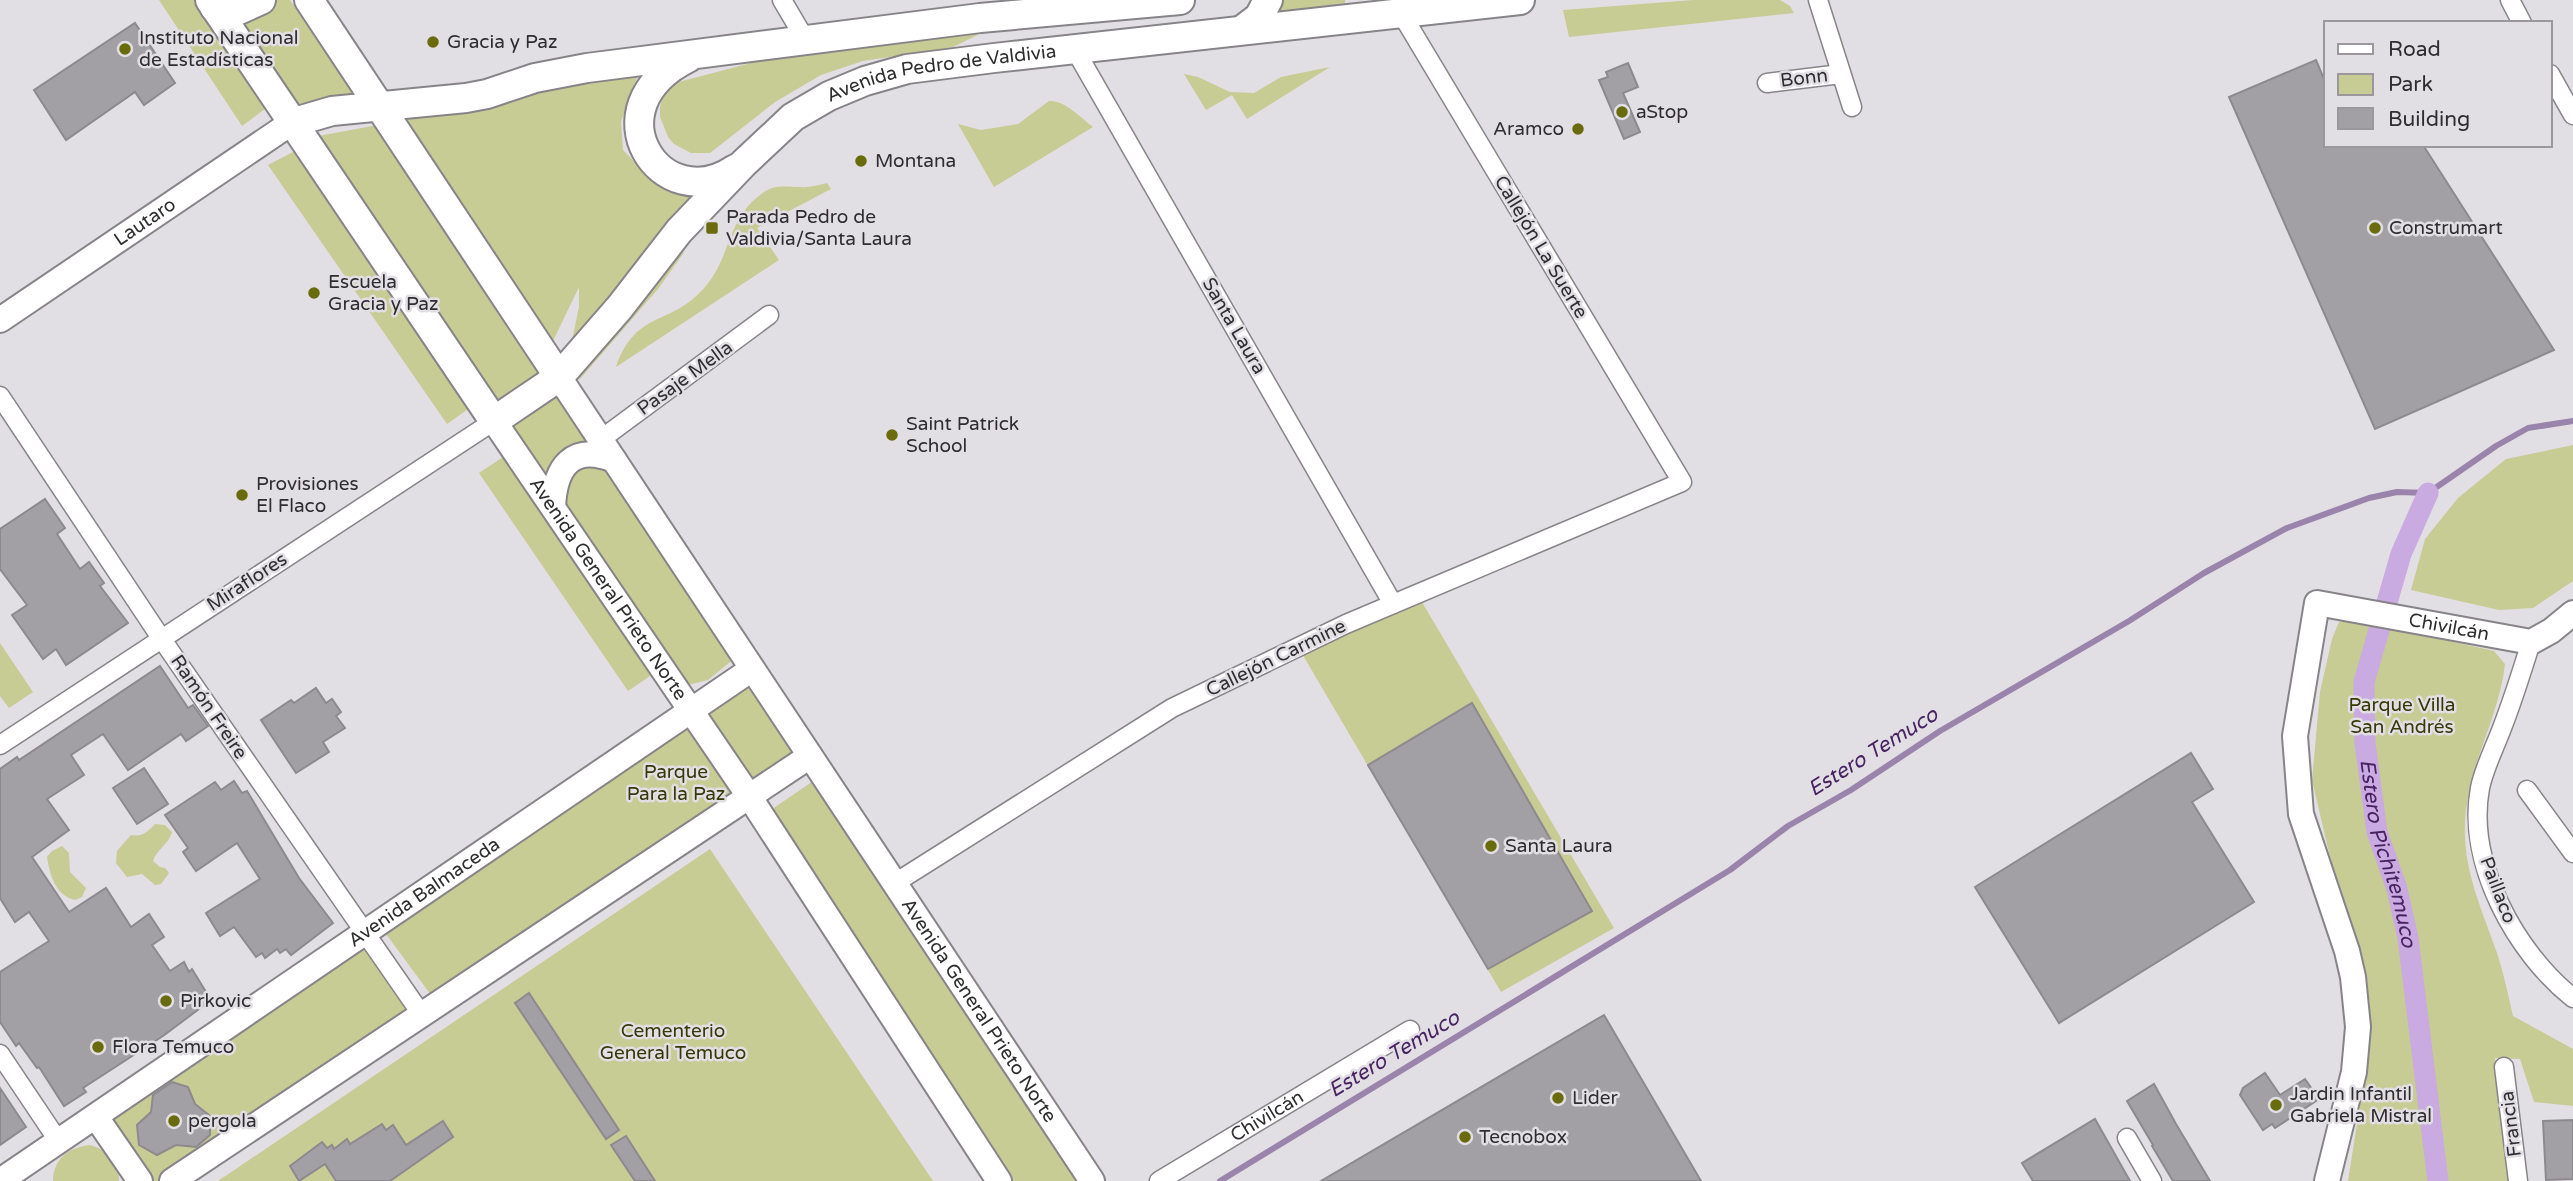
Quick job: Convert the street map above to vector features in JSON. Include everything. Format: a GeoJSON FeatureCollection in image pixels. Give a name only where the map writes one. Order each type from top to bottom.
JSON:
{"type":"FeatureCollection","features":[{"type":"Feature","properties":{"kind":"main road"},"geometry":{"type":"LineString","coordinates":[[213,4],[239,10],[261,0]]}},
{"type":"Feature","properties":{"kind":"main road","name":"Avenida General Prieto Norte"},"geometry":{"type":"LineString","coordinates":[[309,0],[1092,1181]]}},
{"type":"Feature","properties":{"kind":"main road","name":"Avenida Pedro de Valdivia"},"geometry":{"type":"LineString","coordinates":[[291,123],[332,111],[477,96],[535,78],[587,68],[690,57],[975,10],[1181,0]]}},
{"type":"Feature","properties":{"kind":"main road"},"geometry":{"type":"LineString","coordinates":[[1242,30],[1259,16],[1268,0]]}},
{"type":"Feature","properties":{"kind":"main road","name":"Avenida Pedro de Valdivia"},"geometry":{"type":"LineString","coordinates":[[494,421],[559,377],[621,307],[679,231],[744,163],[793,117],[829,96],[865,81],[908,69],[1074,48],[1520,0]]}},
{"type":"Feature","properties":{"kind":"main road","name":"Avenida General Prieto Norte"},"geometry":{"type":"LineString","coordinates":[[213,4],[749,796],[999,1181]]}},
{"type":"Feature","properties":{"kind":"main road"},"geometry":{"type":"LineString","coordinates":[[690,57],[670,69],[652,85],[640,105],[638,117],[642,142],[648,154],[668,174],[692,182],[726,175],[744,163]]}},
{"type":"Feature","properties":{"kind":"main road","name":"Lautaro"},"geometry":{"type":"LineString","coordinates":[[0,320],[291,123]]}},
{"type":"Feature","properties":{"kind":"main road"},"geometry":{"type":"LineString","coordinates":[[553,507],[554,485],[558,473],[571,461],[583,455],[600,455],[614,460]]}},
{"type":"Feature","properties":{"kind":"main road","name":"Chivilcán"},"geometry":{"type":"LineString","coordinates":[[2327,1181],[2354,1073],[2358,1027],[2353,977],[2347,951],[2301,814],[2295,736],[2316,604],[2531,642]]}},
{"type":"Feature","properties":{"kind":"main road"},"geometry":{"type":"LineString","coordinates":[[2531,642],[2551,631],[2573,613]]}},
{"type":"Feature","properties":{"kind":"main road","name":"Avenida Balmaceda"},"geometry":{"type":"LineString","coordinates":[[0,1181],[29,1173],[59,1142],[752,668]]}},
{"type":"Feature","properties":{"kind":"main road"},"geometry":{"type":"LineString","coordinates":[[173,1181],[810,756]]}},
{"type":"Feature","properties":{"kind":"main road"},"geometry":{"type":"LineString","coordinates":[[96,1117],[139,1181]]}},
{"type":"Feature","properties":{"kind":"street"},"geometry":{"type":"LineString","coordinates":[[782,0],[805,39]]}},
{"type":"Feature","properties":{"kind":"street","name":"Bonn"},"geometry":{"type":"LineString","coordinates":[[1818,0],[1852,107]]}},
{"type":"Feature","properties":{"kind":"street"},"geometry":{"type":"LineString","coordinates":[[2510,0],[2521,21]]}},
{"type":"Feature","properties":{"kind":"street","name":"Callejón La Suerte"},"geometry":{"type":"LineString","coordinates":[[1401,13],[1682,482]]}},
{"type":"Feature","properties":{"kind":"street","name":"Santa Laura"},"geometry":{"type":"LineString","coordinates":[[1074,48],[1393,604]]}},
{"type":"Feature","properties":{"kind":"street","name":"Bonn"},"geometry":{"type":"LineString","coordinates":[[1767,83],[1841,74]]}},
{"type":"Feature","properties":{"kind":"street"},"geometry":{"type":"LineString","coordinates":[[2552,78],[2573,115]]}},
{"type":"Feature","properties":{"kind":"street","name":"Pasaje Mella"},"geometry":{"type":"LineString","coordinates":[[600,440],[769,316]]}},
{"type":"Feature","properties":{"kind":"street","name":"Ramón Freire"},"geometry":{"type":"LineString","coordinates":[[0,396],[162,638],[422,1015]]}},
{"type":"Feature","properties":{"kind":"street","name":"Miraflores"},"geometry":{"type":"LineString","coordinates":[[0,745],[494,421]]}},
{"type":"Feature","properties":{"kind":"street","name":"Callejón Carmine"},"geometry":{"type":"LineString","coordinates":[[895,883],[1172,708],[1393,604],[1682,482]]}},
{"type":"Feature","properties":{"kind":"street","name":"Paillaco"},"geometry":{"type":"LineString","coordinates":[[2531,642],[2516,692],[2481,784],[2478,823],[2483,858],[2500,903],[2521,943],[2542,970],[2573,998]]}},
{"type":"Feature","properties":{"kind":"street"},"geometry":{"type":"LineString","coordinates":[[2527,790],[2573,853]]}},
{"type":"Feature","properties":{"kind":"street","name":"Chivilcán"},"geometry":{"type":"LineString","coordinates":[[1159,1181],[1410,1030]]}},
{"type":"Feature","properties":{"kind":"street"},"geometry":{"type":"LineString","coordinates":[[0,1054],[59,1142]]}},
{"type":"Feature","properties":{"kind":"street","name":"Francia"},"geometry":{"type":"LineString","coordinates":[[2504,1066],[2518,1181]]}},
{"type":"Feature","properties":{"kind":"street"},"geometry":{"type":"LineString","coordinates":[[2127,1138],[2152,1181]]}},
{"type":"Feature","properties":{"kind":"green space"},"geometry":{"type":"Polygon","coordinates":[[[159,0],[198,0],[269,106],[242,126],[159,0]]]}},
{"type":"Feature","properties":{"kind":"green space"},"geometry":{"type":"Polygon","coordinates":[[[221,0],[290,0],[354,94],[292,105],[221,0]]]}},
{"type":"Feature","properties":{"kind":"green space"},"geometry":{"type":"Polygon","coordinates":[[[1280,0],[1345,0],[1345,10],[1267,19],[1280,0]]]}},
{"type":"Feature","properties":{"kind":"green space"},"geometry":{"type":"Polygon","coordinates":[[[1693,0],[1780,0],[1790,6],[1794,13],[1569,37],[1563,10],[1693,0]]]}},
{"type":"Feature","properties":{"kind":"green space"},"geometry":{"type":"Polygon","coordinates":[[[996,26],[953,47],[863,61],[821,75],[775,102],[710,153],[691,153],[674,144],[668,137],[660,117],[663,95],[671,84],[751,63],[996,26]]]}},
{"type":"Feature","properties":{"kind":"green space"},"geometry":{"type":"Polygon","coordinates":[[[644,67],[635,82],[621,122],[623,150],[656,184],[671,191],[695,193],[677,210],[570,350],[579,307],[579,287],[550,347],[395,113],[509,98],[644,67]]]}},
{"type":"Feature","properties":{"kind":"green space"},"geometry":{"type":"Polygon","coordinates":[[[1330,67],[1247,119],[1232,95],[1206,110],[1184,74],[1198,77],[1230,92],[1254,93],[1281,77],[1330,67]]]}},
{"type":"Feature","properties":{"kind":"green space"},"geometry":{"type":"Polygon","coordinates":[[[1049,101],[1067,106],[1093,127],[994,187],[958,124],[981,130],[1018,124],[1049,101]]]}},
{"type":"Feature","properties":{"kind":"green space"},"geometry":{"type":"Polygon","coordinates":[[[378,125],[542,371],[491,404],[313,137],[378,125]]]}},
{"type":"Feature","properties":{"kind":"green space"},"geometry":{"type":"Polygon","coordinates":[[[295,151],[471,407],[447,424],[268,165],[295,151]]]}},
{"type":"Feature","properties":{"kind":"green space"},"geometry":{"type":"Polygon","coordinates":[[[827,183],[831,189],[757,228],[779,260],[616,367],[624,349],[644,327],[680,308],[705,287],[720,263],[736,225],[752,202],[773,188],[807,187],[827,183]]]}},
{"type":"Feature","properties":{"kind":"green space"},"geometry":{"type":"Polygon","coordinates":[[[685,251],[658,289],[579,380],[581,373],[633,312],[661,270],[685,251]]]}},
{"type":"Feature","properties":{"kind":"green space"},"geometry":{"type":"Polygon","coordinates":[[[557,392],[735,658],[708,680],[680,687],[506,426],[557,392]]]}},
{"type":"Feature","properties":{"kind":"green space"},"geometry":{"type":"Polygon","coordinates":[[[2573,445],[2573,581],[2533,608],[2499,610],[2411,590],[2425,539],[2458,498],[2506,459],[2573,445]]]}},
{"type":"Feature","properties":{"kind":"green space"},"geometry":{"type":"Polygon","coordinates":[[[506,455],[656,672],[628,691],[479,473],[506,455]]]}},
{"type":"Feature","properties":{"kind":"green space","name":"Santa Laura"},"geometry":{"type":"Polygon","coordinates":[[[1419,597],[1614,928],[1501,992],[1301,652],[1419,597]]]}},
{"type":"Feature","properties":{"kind":"green space","name":"Parque Villa San Andrés"},"geometry":{"type":"Polygon","coordinates":[[[2350,619],[2494,651],[2505,664],[2498,699],[2470,785],[2465,824],[2468,862],[2513,1016],[2573,1049],[2573,1106],[2534,1102],[2520,1059],[2495,1058],[2509,1181],[2348,1181],[2366,1067],[2370,1004],[2362,955],[2334,874],[2312,780],[2320,692],[2332,639],[2339,622],[2350,619]]]}},
{"type":"Feature","properties":{"kind":"green space"},"geometry":{"type":"Polygon","coordinates":[[[0,643],[33,692],[9,708],[0,696],[0,643]]]}},
{"type":"Feature","properties":{"kind":"green space"},"geometry":{"type":"Polygon","coordinates":[[[753,682],[796,751],[745,784],[701,718],[753,682]]]}},
{"type":"Feature","properties":{"kind":"green space","name":"Parque Para la Paz"},"geometry":{"type":"Polygon","coordinates":[[[687,722],[738,794],[431,995],[386,934],[687,722]]]}},
{"type":"Feature","properties":{"kind":"green space"},"geometry":{"type":"Polygon","coordinates":[[[816,779],[1077,1181],[1010,1181],[765,814],[816,779]]]}},
{"type":"Feature","properties":{"kind":"green space"},"geometry":{"type":"Polygon","coordinates":[[[155,824],[165,825],[172,832],[153,861],[169,873],[161,884],[155,885],[142,874],[127,877],[116,863],[117,851],[131,835],[144,834],[155,824]]]}},
{"type":"Feature","properties":{"kind":"green space"},"geometry":{"type":"Polygon","coordinates":[[[62,846],[69,853],[70,872],[86,888],[82,897],[75,900],[58,889],[50,871],[47,857],[62,846]]]}},
{"type":"Feature","properties":{"kind":"green space","name":"Cementerio General Temuco"},"geometry":{"type":"Polygon","coordinates":[[[710,849],[933,1181],[218,1181],[710,849]]]}},
{"type":"Feature","properties":{"kind":"green space"},"geometry":{"type":"Polygon","coordinates":[[[359,941],[413,1018],[162,1181],[143,1181],[100,1117],[359,941]]]}},
{"type":"Feature","properties":{"kind":"green space"},"geometry":{"type":"Polygon","coordinates":[[[90,1145],[111,1157],[117,1168],[119,1181],[53,1181],[59,1160],[75,1148],[90,1145]]]}},
{"type":"Feature","properties":{"kind":"building"},"geometry":{"type":"Polygon","coordinates":[[[135,23],[175,83],[144,105],[135,92],[66,140],[34,90],[135,23]]]}},
{"type":"Feature","properties":{"kind":"building"},"geometry":{"type":"Polygon","coordinates":[[[2316,60],[2324,79],[2324,147],[2424,147],[2554,350],[2375,429],[2229,97],[2316,60]]]}},
{"type":"Feature","properties":{"kind":"building","name":"aStop"},"geometry":{"type":"Polygon","coordinates":[[[1628,63],[1638,87],[1623,93],[1640,132],[1624,139],[1599,80],[1608,77],[1606,72],[1628,63]]]}},
{"type":"Feature","properties":{"kind":"building"},"geometry":{"type":"Polygon","coordinates":[[[45,499],[65,528],[57,534],[80,569],[89,562],[104,583],[100,586],[128,623],[66,665],[56,649],[43,659],[12,615],[27,605],[0,569],[0,529],[45,499]]]}},
{"type":"Feature","properties":{"kind":"building"},"geometry":{"type":"Polygon","coordinates":[[[160,666],[188,708],[193,705],[208,726],[186,741],[181,734],[128,770],[103,734],[71,755],[84,775],[47,799],[69,830],[32,857],[69,912],[106,888],[131,927],[149,914],[164,937],[152,945],[170,971],[184,962],[189,972],[192,969],[211,1000],[163,1036],[83,1088],[86,1092],[64,1106],[39,1067],[37,1068],[19,1043],[16,1046],[0,1022],[0,972],[49,941],[29,912],[15,922],[0,898],[0,769],[17,757],[19,760],[160,666]]]}},
{"type":"Feature","properties":{"kind":"building"},"geometry":{"type":"Polygon","coordinates":[[[316,688],[326,703],[332,699],[341,712],[336,716],[345,728],[323,742],[329,752],[296,773],[261,720],[291,700],[294,703],[316,688]]]}},
{"type":"Feature","properties":{"kind":"building"},"geometry":{"type":"Polygon","coordinates":[[[1472,703],[1592,911],[1488,969],[1368,765],[1472,703]]]}},
{"type":"Feature","properties":{"kind":"building"},"geometry":{"type":"Polygon","coordinates":[[[2191,753],[2213,789],[2192,802],[2254,902],[2059,1023],[1975,887],[2191,753]]]}},
{"type":"Feature","properties":{"kind":"building"},"geometry":{"type":"Polygon","coordinates":[[[144,768],[168,804],[137,824],[113,788],[144,768]]]}},
{"type":"Feature","properties":{"kind":"building"},"geometry":{"type":"Polygon","coordinates":[[[234,781],[242,793],[247,791],[299,878],[333,923],[291,955],[286,949],[280,953],[277,949],[265,958],[262,953],[256,957],[234,927],[220,936],[206,913],[260,879],[237,843],[196,871],[183,852],[188,848],[165,815],[215,782],[221,790],[234,781]]]}},
{"type":"Feature","properties":{"kind":"building"},"geometry":{"type":"Polygon","coordinates":[[[529,993],[619,1130],[606,1139],[515,1003],[529,993]]]}},
{"type":"Feature","properties":{"kind":"building","name":"Lider"},"geometry":{"type":"Polygon","coordinates":[[[1604,1015],[1701,1181],[1321,1181],[1604,1015]]]}},
{"type":"Feature","properties":{"kind":"building"},"geometry":{"type":"Polygon","coordinates":[[[2265,1073],[2280,1095],[2305,1079],[2319,1099],[2275,1128],[2272,1124],[2263,1130],[2240,1095],[2243,1088],[2265,1073]]]}},
{"type":"Feature","properties":{"kind":"building"},"geometry":{"type":"Polygon","coordinates":[[[172,1082],[188,1087],[195,1104],[210,1116],[210,1135],[196,1147],[176,1145],[157,1155],[139,1145],[137,1125],[151,1112],[153,1095],[172,1082]]]}},
{"type":"Feature","properties":{"kind":"building"},"geometry":{"type":"Polygon","coordinates":[[[2154,1084],[2210,1181],[2173,1181],[2152,1146],[2127,1101],[2154,1084]]]}},
{"type":"Feature","properties":{"kind":"building"},"geometry":{"type":"Polygon","coordinates":[[[0,1088],[26,1127],[0,1145],[0,1088]]]}},
{"type":"Feature","properties":{"kind":"building"},"geometry":{"type":"Polygon","coordinates":[[[2095,1119],[2130,1181],[2033,1181],[2022,1163],[2095,1119]]]}},
{"type":"Feature","properties":{"kind":"building"},"geometry":{"type":"Polygon","coordinates":[[[2573,1120],[2573,1179],[2546,1180],[2543,1121],[2573,1120]]]}},
{"type":"Feature","properties":{"kind":"building"},"geometry":{"type":"Polygon","coordinates":[[[443,1121],[453,1137],[390,1181],[336,1181],[325,1164],[299,1181],[290,1166],[322,1142],[327,1148],[332,1145],[334,1149],[347,1139],[350,1144],[382,1124],[386,1130],[393,1125],[406,1145],[443,1121]]]}},
{"type":"Feature","properties":{"kind":"building"},"geometry":{"type":"Polygon","coordinates":[[[626,1136],[655,1181],[635,1181],[611,1145],[626,1136]]]}},
{"type":"Feature","properties":{"kind":"waterway","name":"Estero Temuco"},"geometry":{"type":"LineString","coordinates":[[1220,1181],[1730,870],[1788,826],[1851,790],[1940,731],[2129,621],[2204,573],[2287,528],[2369,498],[2397,492],[2428,493],[2496,446],[2528,428],[2573,421]]}},
{"type":"Feature","properties":{"kind":"waterway","name":"Estero Pichitemuco"},"geometry":{"type":"LineString","coordinates":[[2428,493],[2401,554],[2364,682],[2365,743],[2377,832],[2397,889],[2408,938],[2438,1181]]}},
{"type":"Feature","properties":{"kind":"place","name":"Gracia y Paz"},"geometry":{"type":"Point","coordinates":[433,42]}},
{"type":"Feature","properties":{"kind":"place","name":"Instituto Nacional de Estadísticas"},"geometry":{"type":"Point","coordinates":[125,49]}},
{"type":"Feature","properties":{"kind":"place","name":"aStop"},"geometry":{"type":"Point","coordinates":[1622,112]}},
{"type":"Feature","properties":{"kind":"place","name":"Aramco"},"geometry":{"type":"Point","coordinates":[1578,129]}},
{"type":"Feature","properties":{"kind":"place","name":"Montana"},"geometry":{"type":"Point","coordinates":[861,161]}},
{"type":"Feature","properties":{"kind":"place","name":"Parada Pedro de Valdivia/Santa Laura"},"geometry":{"type":"Point","coordinates":[712,228]}},
{"type":"Feature","properties":{"kind":"place","name":"Construmart"},"geometry":{"type":"Point","coordinates":[2375,228]}},
{"type":"Feature","properties":{"kind":"place","name":"Escuela Gracia y Paz"},"geometry":{"type":"Point","coordinates":[314,293]}},
{"type":"Feature","properties":{"kind":"place","name":"Saint Patrick School"},"geometry":{"type":"Point","coordinates":[892,435]}},
{"type":"Feature","properties":{"kind":"place","name":"Provisiones El Flaco"},"geometry":{"type":"Point","coordinates":[242,495]}},
{"type":"Feature","properties":{"kind":"place","name":"Santa Laura"},"geometry":{"type":"Point","coordinates":[1491,846]}},
{"type":"Feature","properties":{"kind":"place","name":"Pirkovic"},"geometry":{"type":"Point","coordinates":[166,1001]}},
{"type":"Feature","properties":{"kind":"place","name":"Flora Temuco"},"geometry":{"type":"Point","coordinates":[98,1047]}},
{"type":"Feature","properties":{"kind":"place","name":"Lider"},"geometry":{"type":"Point","coordinates":[1558,1098]}},
{"type":"Feature","properties":{"kind":"place","name":"Jardin Infantil Gabriela Mistral"},"geometry":{"type":"Point","coordinates":[2276,1105]}},
{"type":"Feature","properties":{"kind":"place","name":"pergola"},"geometry":{"type":"Point","coordinates":[174,1121]}},
{"type":"Feature","properties":{"kind":"place","name":"Tecnobox"},"geometry":{"type":"Point","coordinates":[1465,1137]}}]}
